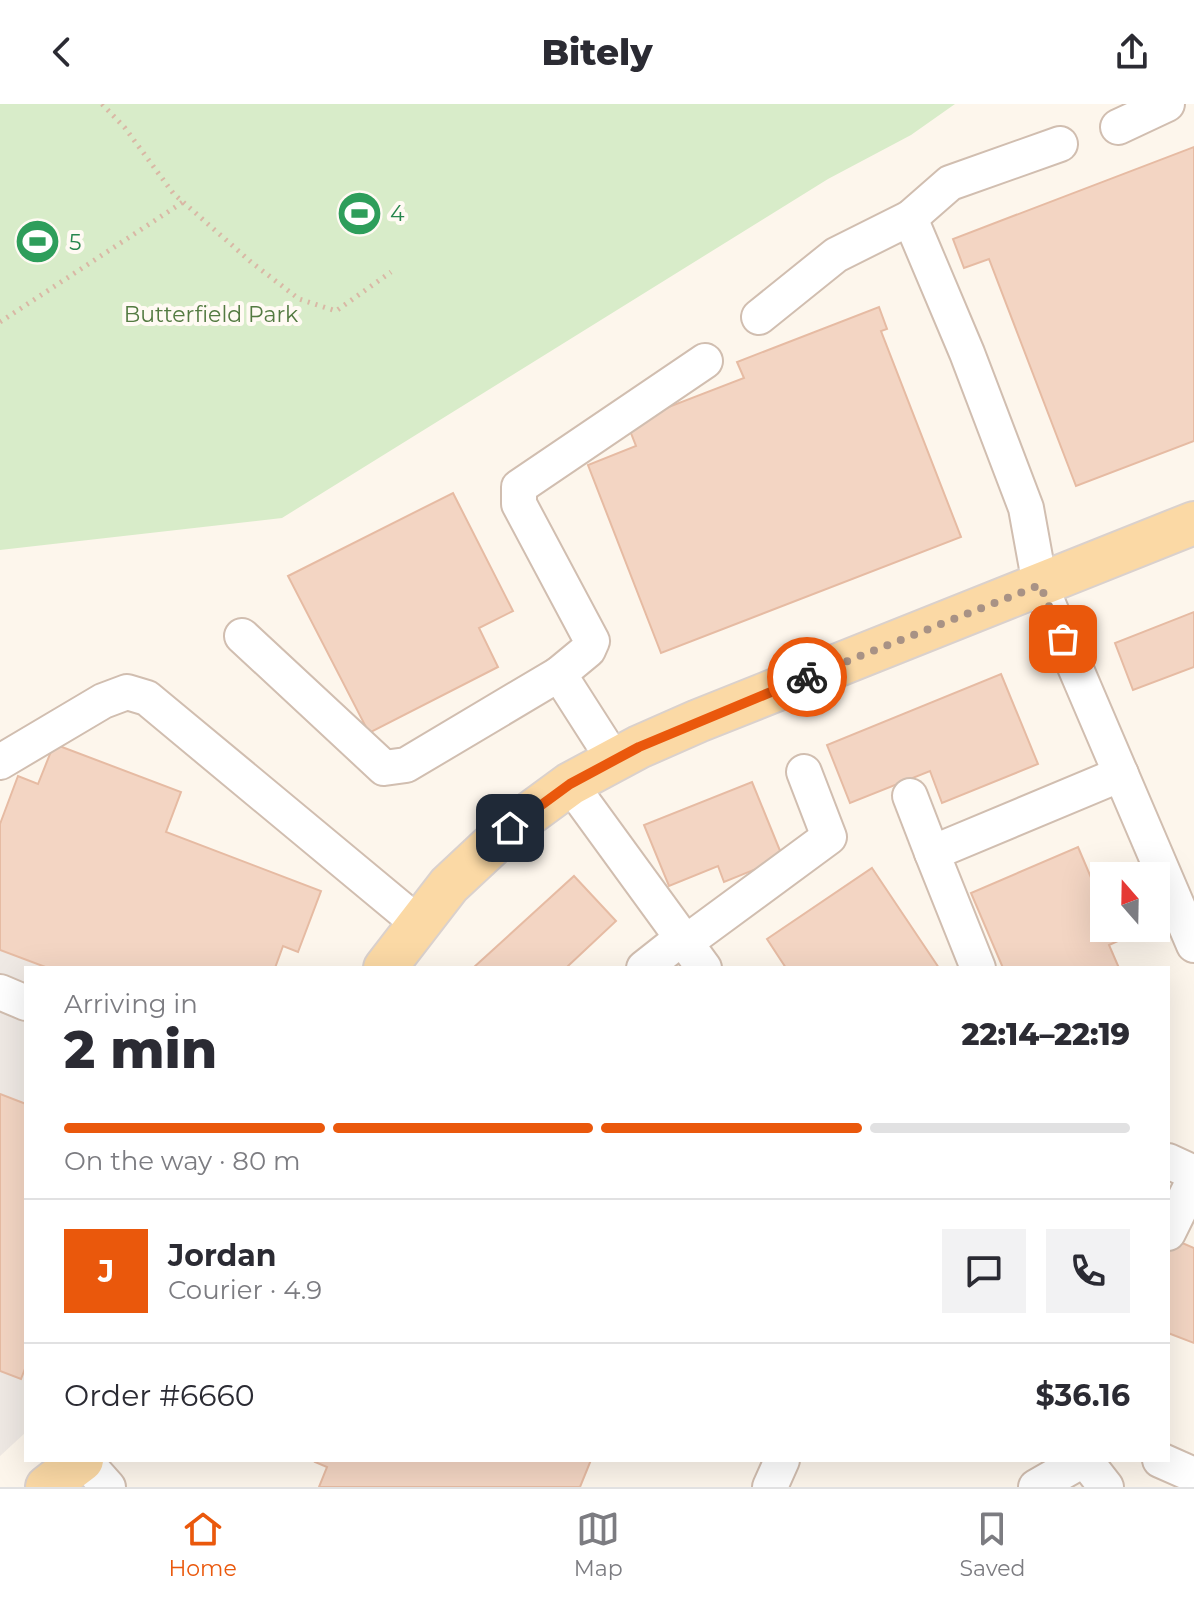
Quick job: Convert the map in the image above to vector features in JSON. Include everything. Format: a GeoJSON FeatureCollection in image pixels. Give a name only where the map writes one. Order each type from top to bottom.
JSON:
{"type":"FeatureCollection","features":[{"type":"Feature","properties":{"kind":"main road"},"geometry":{"type":"LineString","coordinates":[[387,966],[449,885],[510,828],[570,784],[639,747],[698,721],[1194,523]]}},
{"type":"Feature","properties":{"kind":"main road"},"geometry":{"type":"LineString","coordinates":[[47,1487],[80,1462]]}},
{"type":"Feature","properties":{"kind":"street"},"geometry":{"type":"LineString","coordinates":[[1118,127],[1167,104]]}},
{"type":"Feature","properties":{"kind":"street"},"geometry":{"type":"LineString","coordinates":[[759,317],[836,255],[910,218],[950,183],[1060,144]]}},
{"type":"Feature","properties":{"kind":"street"},"geometry":{"type":"LineString","coordinates":[[910,218],[967,353],[1026,508],[1040,585],[1194,945]]}},
{"type":"Feature","properties":{"kind":"street"},"geometry":{"type":"LineString","coordinates":[[242,636],[384,768],[406,765],[559,674],[588,650],[592,641],[519,504],[519,487],[705,361]]}},
{"type":"Feature","properties":{"kind":"street"},"geometry":{"type":"LineString","coordinates":[[559,674],[614,760]]}},
{"type":"Feature","properties":{"kind":"street"},"geometry":{"type":"LineString","coordinates":[[0,762],[103,701],[127,692],[147,698],[419,924]]}},
{"type":"Feature","properties":{"kind":"street"},"geometry":{"type":"LineString","coordinates":[[649,966],[690,950],[829,837],[804,772]]}},
{"type":"Feature","properties":{"kind":"street"},"geometry":{"type":"LineString","coordinates":[[932,853],[1121,774]]}},
{"type":"Feature","properties":{"kind":"street"},"geometry":{"type":"LineString","coordinates":[[570,784],[690,950]]}},
{"type":"Feature","properties":{"kind":"street"},"geometry":{"type":"LineString","coordinates":[[910,796],[977,966]]}},
{"type":"Feature","properties":{"kind":"street"},"geometry":{"type":"LineString","coordinates":[[0,992],[24,1002]]}},
{"type":"Feature","properties":{"kind":"street"},"geometry":{"type":"LineString","coordinates":[[1170,1162],[1194,1173]]}},
{"type":"Feature","properties":{"kind":"street"},"geometry":{"type":"LineString","coordinates":[[1170,1229],[1194,1180]]}},
{"type":"Feature","properties":{"kind":"street"},"geometry":{"type":"LineString","coordinates":[[85,1462],[108,1487]]}},
{"type":"Feature","properties":{"kind":"street"},"geometry":{"type":"LineString","coordinates":[[770,1487],[781,1462]]}},
{"type":"Feature","properties":{"kind":"street"},"geometry":{"type":"LineString","coordinates":[[1036,1487],[1080,1462]]}},
{"type":"Feature","properties":{"kind":"street"},"geometry":{"type":"LineString","coordinates":[[1086,1462],[1106,1487]]}},
{"type":"Feature","properties":{"kind":"street"},"geometry":{"type":"LineString","coordinates":[[1165,1462],[1194,1475]]}},
{"type":"Feature","properties":{"kind":"path"},"geometry":{"type":"LineString","coordinates":[[102,104],[125,128],[173,193],[251,262],[299,299],[336,311],[391,272]]}},
{"type":"Feature","properties":{"kind":"path"},"geometry":{"type":"LineString","coordinates":[[0,322],[183,202]]}},
{"type":"Feature","properties":{"kind":"shaded area"},"geometry":{"type":"Polygon","coordinates":[[[0,948],[46,966],[24,966],[24,1434],[0,1456],[0,948]]]}},
{"type":"Feature","properties":{"kind":"green space","name":"Butterfield Park"},"geometry":{"type":"Polygon","coordinates":[[[0,104],[955,104],[911,135],[828,179],[282,518],[0,550],[0,104]]]}},
{"type":"Feature","properties":{"kind":"building"},"geometry":{"type":"Polygon","coordinates":[[[1194,147],[1194,441],[1076,486],[989,259],[964,268],[953,239],[1194,147]]]}},
{"type":"Feature","properties":{"kind":"building"},"geometry":{"type":"Polygon","coordinates":[[[879,307],[887,329],[881,331],[961,537],[661,653],[588,465],[636,446],[627,423],[744,378],[737,362],[879,307]]]}},
{"type":"Feature","properties":{"kind":"building"},"geometry":{"type":"Polygon","coordinates":[[[453,493],[513,611],[479,628],[498,667],[369,733],[288,576],[453,493]]]}},
{"type":"Feature","properties":{"kind":"building"},"geometry":{"type":"Polygon","coordinates":[[[1194,612],[1194,667],[1133,690],[1115,643],[1194,612]]]}},
{"type":"Feature","properties":{"kind":"building"},"geometry":{"type":"Polygon","coordinates":[[[1001,674],[1038,764],[942,803],[930,771],[850,803],[827,745],[1001,674]]]}},
{"type":"Feature","properties":{"kind":"building"},"geometry":{"type":"Polygon","coordinates":[[[54,744],[181,792],[166,832],[321,891],[298,952],[283,946],[276,966],[43,966],[0,950],[0,824],[18,776],[38,784],[54,744]]]}},
{"type":"Feature","properties":{"kind":"building"},"geometry":{"type":"Polygon","coordinates":[[[752,782],[783,858],[724,882],[718,866],[669,886],[644,825],[752,782]]]}},
{"type":"Feature","properties":{"kind":"building"},"geometry":{"type":"Polygon","coordinates":[[[1078,847],[1090,875],[1090,942],[1116,942],[1109,945],[1118,966],[1002,966],[971,893],[1078,847]]]}},
{"type":"Feature","properties":{"kind":"building"},"geometry":{"type":"Polygon","coordinates":[[[872,868],[938,966],[785,966],[767,939],[872,868]]]}},
{"type":"Feature","properties":{"kind":"building"},"geometry":{"type":"Polygon","coordinates":[[[574,876],[616,921],[568,966],[475,966],[574,876]]]}},
{"type":"Feature","properties":{"kind":"building"},"geometry":{"type":"Polygon","coordinates":[[[0,1094],[24,1103],[24,1371],[21,1379],[0,1371],[0,1094]]]}},
{"type":"Feature","properties":{"kind":"building"},"geometry":{"type":"Polygon","coordinates":[[[1173,1239],[1194,1248],[1194,1343],[1170,1334],[1170,1246],[1173,1239]]]}},
{"type":"Feature","properties":{"kind":"building"},"geometry":{"type":"Polygon","coordinates":[[[315,1462],[590,1462],[580,1487],[319,1487],[327,1467],[315,1462]]]}},
{"type":"Feature","properties":{"kind":"way so far"},"geometry":{"type":"LineString","coordinates":[[807,677],[1040,585],[1063,639]]}},
{"type":"Feature","properties":{"kind":"place","name":"4"},"geometry":{"type":"Point","coordinates":[359,213]}},
{"type":"Feature","properties":{"kind":"place","name":"5"},"geometry":{"type":"Point","coordinates":[38,242]}},
{"type":"Feature","properties":{"kind":"route"},"geometry":{"type":"LineString","coordinates":[[510,828],[570,784],[639,747],[807,677]]}}]}
